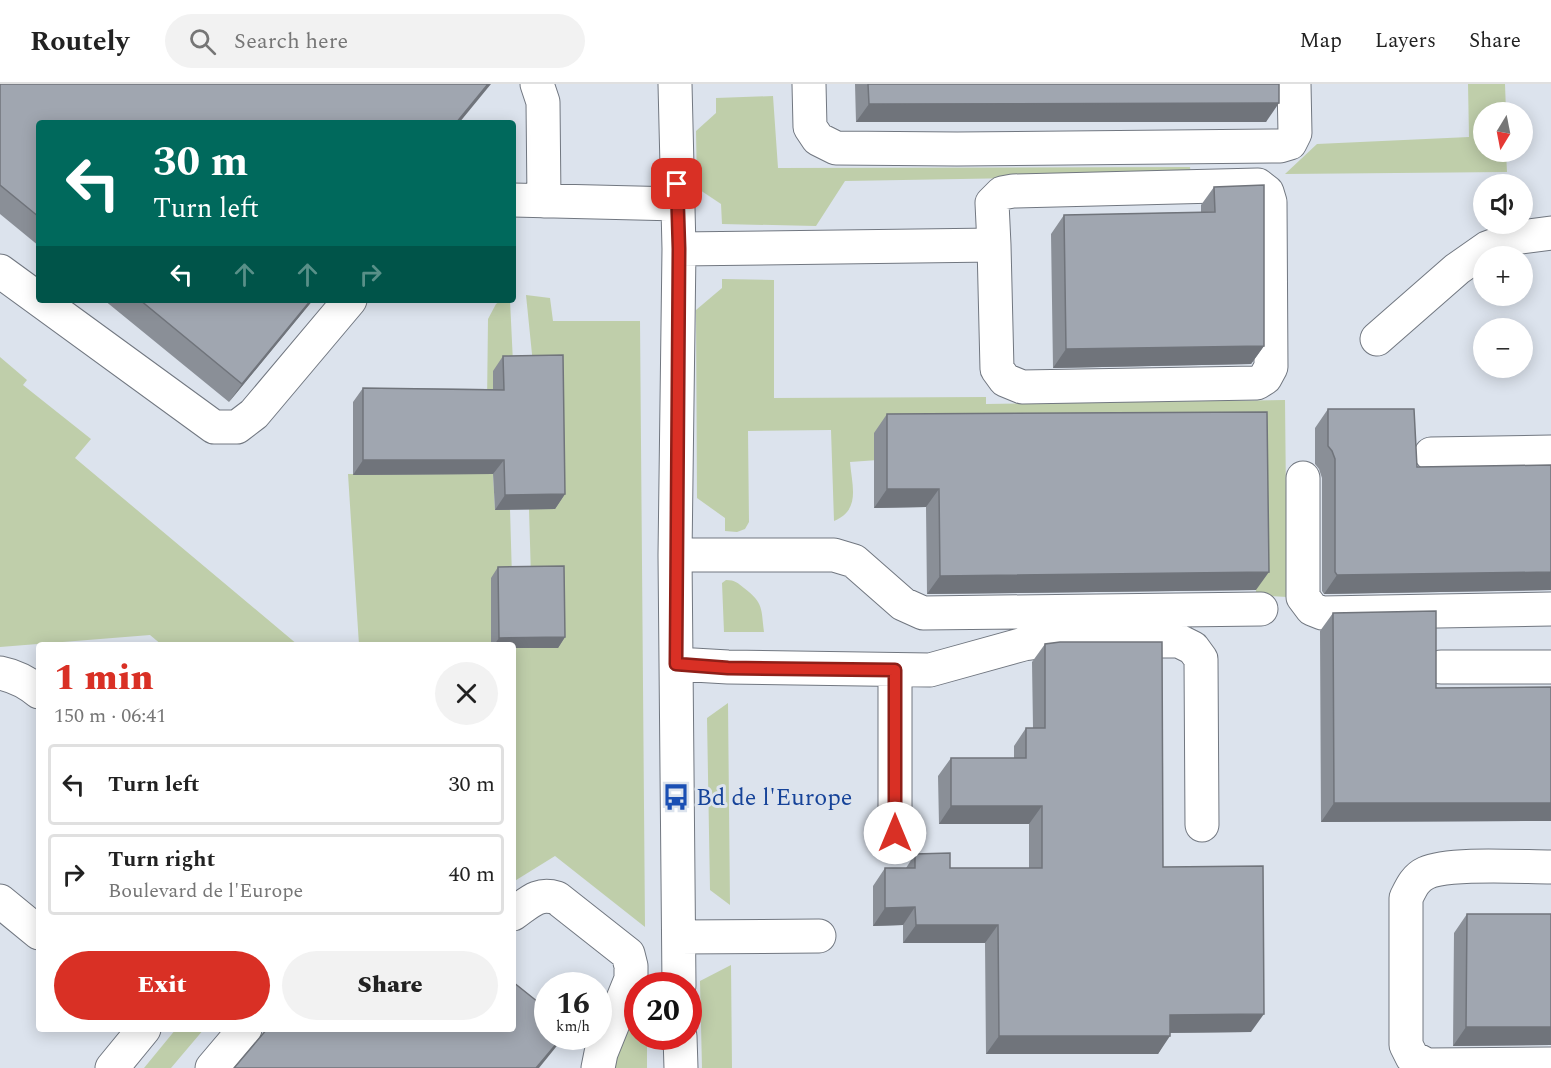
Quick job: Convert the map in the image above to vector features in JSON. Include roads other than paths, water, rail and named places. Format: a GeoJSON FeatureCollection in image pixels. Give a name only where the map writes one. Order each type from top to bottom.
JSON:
{"type":"FeatureCollection","features":[{"type":"Feature","properties":{"kind":"street"},"geometry":{"type":"LineString","coordinates":[[537,84],[543,102],[528,201],[678,204]]}},
{"type":"Feature","properties":{"kind":"street"},"geometry":{"type":"LineString","coordinates":[[675,84],[679,249],[675,555],[680,972]]}},
{"type":"Feature","properties":{"kind":"street"},"geometry":{"type":"LineString","coordinates":[[809,84],[810,126],[818,139],[836,148],[946,149],[1280,146],[1290,143],[1295,133],[1294,84]]}},
{"type":"Feature","properties":{"kind":"street"},"geometry":{"type":"LineString","coordinates":[[1258,185],[1267,192],[1270,202],[1271,366],[1265,378],[1257,383],[1022,387],[1005,380],[997,369],[994,245],[992,203],[1002,193],[1013,190],[1258,185]]}},
{"type":"Feature","properties":{"kind":"street"},"geometry":{"type":"LineString","coordinates":[[1377,339],[1486,248],[1514,238],[1551,233]]}},
{"type":"Feature","properties":{"kind":"street"},"geometry":{"type":"LineString","coordinates":[[679,249],[994,245]]}},
{"type":"Feature","properties":{"kind":"street"},"geometry":{"type":"LineString","coordinates":[[0,271],[36,297]]}},
{"type":"Feature","properties":{"kind":"street"},"geometry":{"type":"LineString","coordinates":[[44,303],[214,427],[237,427],[254,414],[347,303]]}},
{"type":"Feature","properties":{"kind":"street"},"geometry":{"type":"LineString","coordinates":[[1431,454],[1551,452]]}},
{"type":"Feature","properties":{"kind":"street"},"geometry":{"type":"LineString","coordinates":[[1303,478],[1303,597],[1312,609],[1322,613],[1551,609]]}},
{"type":"Feature","properties":{"kind":"street"},"geometry":{"type":"LineString","coordinates":[[675,555],[834,555],[854,561],[903,604],[923,613],[1261,609]]}},
{"type":"Feature","properties":{"kind":"street"},"geometry":{"type":"LineString","coordinates":[[676,664],[728,668],[930,670],[1024,644],[1046,641],[1179,641],[1193,648],[1201,659],[1203,825]]}},
{"type":"Feature","properties":{"kind":"street"},"geometry":{"type":"LineString","coordinates":[[1441,667],[1551,667]]}},
{"type":"Feature","properties":{"kind":"street"},"geometry":{"type":"LineString","coordinates":[[895,670],[895,833]]}},
{"type":"Feature","properties":{"kind":"street"},"geometry":{"type":"LineString","coordinates":[[0,673],[12,675],[36,689]]}},
{"type":"Feature","properties":{"kind":"street"},"geometry":{"type":"LineString","coordinates":[[1551,867],[1441,868],[1424,874],[1412,884],[1406,898],[1406,1045],[1412,1057],[1426,1065],[1551,1064]]}},
{"type":"Feature","properties":{"kind":"street"},"geometry":{"type":"LineString","coordinates":[[516,912],[538,896],[557,898],[628,954],[631,979],[601,1053],[598,1068]]}},
{"type":"Feature","properties":{"kind":"street"},"geometry":{"type":"LineString","coordinates":[[0,901],[36,931]]}},
{"type":"Feature","properties":{"kind":"street"},"geometry":{"type":"LineString","coordinates":[[679,937],[819,936]]}},
{"type":"Feature","properties":{"kind":"street"},"geometry":{"type":"LineString","coordinates":[[112,1068],[142,1032]]}},
{"type":"Feature","properties":{"kind":"street"},"geometry":{"type":"LineString","coordinates":[[212,1068],[242,1032]]}},
{"type":"Feature","properties":{"kind":"street"},"geometry":{"type":"LineString","coordinates":[[680,1050],[681,1068]]}},
{"type":"Feature","properties":{"kind":"place","name":"Bd de l'Europe"},"geometry":{"type":"Point","coordinates":[676,797]}}]}
